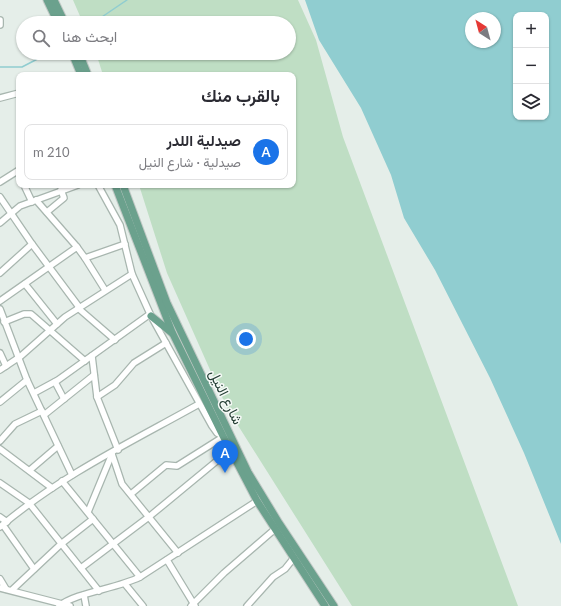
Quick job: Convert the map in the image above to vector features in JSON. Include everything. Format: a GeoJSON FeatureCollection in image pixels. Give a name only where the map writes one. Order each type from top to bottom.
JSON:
{"type":"FeatureCollection","features":[{"type":"Feature","properties":{"kind":"main road"},"geometry":{"type":"LineString","coordinates":[[47,0],[55,16]]}},
{"type":"Feature","properties":{"kind":"main road"},"geometry":{"type":"LineString","coordinates":[[54,0],[62,16]]}},
{"type":"Feature","properties":{"kind":"main road"},"geometry":{"type":"LineString","coordinates":[[75,60],[80,72]]}},
{"type":"Feature","properties":{"kind":"main road"},"geometry":{"type":"LineString","coordinates":[[82,60],[87,72]]}},
{"type":"Feature","properties":{"kind":"main road","name":"شارع النيل"},"geometry":{"type":"LineString","coordinates":[[116,188],[172,332],[223,437],[257,501],[293,559],[325,606]]}},
{"type":"Feature","properties":{"kind":"main road","name":"شارع النيل"},"geometry":{"type":"LineString","coordinates":[[124,188],[152,266],[184,340],[255,484],[278,524],[334,606]]}},
{"type":"Feature","properties":{"kind":"main road"},"geometry":{"type":"LineString","coordinates":[[151,315],[184,340]]}},
{"type":"Feature","properties":{"kind":"street"},"geometry":{"type":"LineString","coordinates":[[0,20],[0,25]]}},
{"type":"Feature","properties":{"kind":"street"},"geometry":{"type":"LineString","coordinates":[[0,98],[16,94]]}},
{"type":"Feature","properties":{"kind":"street"},"geometry":{"type":"LineString","coordinates":[[0,182],[16,173]]}},
{"type":"Feature","properties":{"kind":"street"},"geometry":{"type":"LineString","coordinates":[[26,188],[34,201],[47,212],[77,246],[105,290]]}},
{"type":"Feature","properties":{"kind":"street"},"geometry":{"type":"LineString","coordinates":[[47,212],[63,199],[64,195],[56,188]]}},
{"type":"Feature","properties":{"kind":"street"},"geometry":{"type":"LineString","coordinates":[[0,223],[17,208],[68,188]]}},
{"type":"Feature","properties":{"kind":"street"},"geometry":{"type":"LineString","coordinates":[[100,188],[120,225],[132,274],[151,315],[214,430],[223,437],[177,466],[166,465],[131,494]]}},
{"type":"Feature","properties":{"kind":"street"},"geometry":{"type":"LineString","coordinates":[[0,197],[78,307],[115,340]]}},
{"type":"Feature","properties":{"kind":"street"},"geometry":{"type":"LineString","coordinates":[[0,273],[32,244]]}},
{"type":"Feature","properties":{"kind":"street"},"geometry":{"type":"LineString","coordinates":[[85,258],[124,244]]}},
{"type":"Feature","properties":{"kind":"street"},"geometry":{"type":"LineString","coordinates":[[0,301],[77,246]]}},
{"type":"Feature","properties":{"kind":"street"},"geometry":{"type":"LineString","coordinates":[[0,370],[18,358],[56,324],[78,307],[132,274]]}},
{"type":"Feature","properties":{"kind":"street"},"geometry":{"type":"LineString","coordinates":[[25,284],[56,324]]}},
{"type":"Feature","properties":{"kind":"street"},"geometry":{"type":"LineString","coordinates":[[0,309],[3,325],[72,475]]}},
{"type":"Feature","properties":{"kind":"street"},"geometry":{"type":"LineString","coordinates":[[3,325],[28,313],[37,318],[85,361]]}},
{"type":"Feature","properties":{"kind":"street"},"geometry":{"type":"LineString","coordinates":[[34,393],[55,382],[151,315]]}},
{"type":"Feature","properties":{"kind":"street"},"geometry":{"type":"LineString","coordinates":[[96,397],[115,385],[134,363],[166,343]]}},
{"type":"Feature","properties":{"kind":"street"},"geometry":{"type":"LineString","coordinates":[[0,353],[6,366]]}},
{"type":"Feature","properties":{"kind":"street"},"geometry":{"type":"LineString","coordinates":[[92,356],[96,397],[118,450]]}},
{"type":"Feature","properties":{"kind":"street"},"geometry":{"type":"LineString","coordinates":[[0,441],[15,424],[43,413],[64,399],[94,375]]}},
{"type":"Feature","properties":{"kind":"street"},"geometry":{"type":"LineString","coordinates":[[0,402],[27,380]]}},
{"type":"Feature","properties":{"kind":"street"},"geometry":{"type":"LineString","coordinates":[[55,382],[64,399]]}},
{"type":"Feature","properties":{"kind":"street"},"geometry":{"type":"LineString","coordinates":[[3,525],[29,503],[62,481],[199,404]]}},
{"type":"Feature","properties":{"kind":"street"},"geometry":{"type":"LineString","coordinates":[[30,470],[58,446]]}},
{"type":"Feature","properties":{"kind":"street"},"geometry":{"type":"LineString","coordinates":[[0,448],[52,488]]}},
{"type":"Feature","properties":{"kind":"street"},"geometry":{"type":"LineString","coordinates":[[81,568],[150,516],[230,450]]}},
{"type":"Feature","properties":{"kind":"street"},"geometry":{"type":"LineString","coordinates":[[112,454],[120,481],[150,516],[178,553]]}},
{"type":"Feature","properties":{"kind":"street"},"geometry":{"type":"LineString","coordinates":[[88,512],[112,454]]}},
{"type":"Feature","properties":{"kind":"street"},"geometry":{"type":"LineString","coordinates":[[62,481],[140,577]]}},
{"type":"Feature","properties":{"kind":"street"},"geometry":{"type":"LineString","coordinates":[[0,483],[29,503],[99,592]]}},
{"type":"Feature","properties":{"kind":"street"},"geometry":{"type":"LineString","coordinates":[[61,605],[84,595],[125,584],[140,577],[257,501]]}},
{"type":"Feature","properties":{"kind":"street"},"geometry":{"type":"LineString","coordinates":[[0,517],[3,525],[34,569]]}},
{"type":"Feature","properties":{"kind":"street"},"geometry":{"type":"LineString","coordinates":[[6,589],[34,569],[61,544],[93,518]]}},
{"type":"Feature","properties":{"kind":"street"},"geometry":{"type":"LineString","coordinates":[[167,560],[193,605],[224,572],[275,529]]}},
{"type":"Feature","properties":{"kind":"street"},"geometry":{"type":"LineString","coordinates":[[247,606],[273,576],[285,569],[293,559]]}},
{"type":"Feature","properties":{"kind":"street"},"geometry":{"type":"LineString","coordinates":[[0,579],[6,589],[61,605],[70,606]]}},
{"type":"Feature","properties":{"kind":"street"},"geometry":{"type":"LineString","coordinates":[[125,584],[143,606]]}},
{"type":"Feature","properties":{"kind":"street"},"geometry":{"type":"LineString","coordinates":[[84,595],[86,606]]}},
{"type":"Feature","properties":{"kind":"green space"},"geometry":{"type":"Polygon","coordinates":[[[73,0],[298,0],[316,40],[343,137],[518,606],[352,606],[227,408],[167,273],[140,188],[296,188],[296,72],[102,72],[98,60],[296,60],[296,16],[80,16],[73,0]]]}},
{"type":"Feature","properties":{"kind":"water"},"geometry":{"type":"Polygon","coordinates":[[[305,0],[561,0],[561,544],[524,453],[490,378],[435,270],[404,218],[391,175],[361,108],[319,40],[305,0]]]}},
{"type":"Feature","properties":{"kind":"waterway"},"geometry":{"type":"LineString","coordinates":[[103,16],[127,0]]}},
{"type":"Feature","properties":{"kind":"waterway"},"geometry":{"type":"LineString","coordinates":[[0,67],[22,67],[36,60]]}},
{"type":"Feature","properties":{"kind":"place","name":"صيدلية اللدر"},"geometry":{"type":"Point","coordinates":[225,473]}}]}
